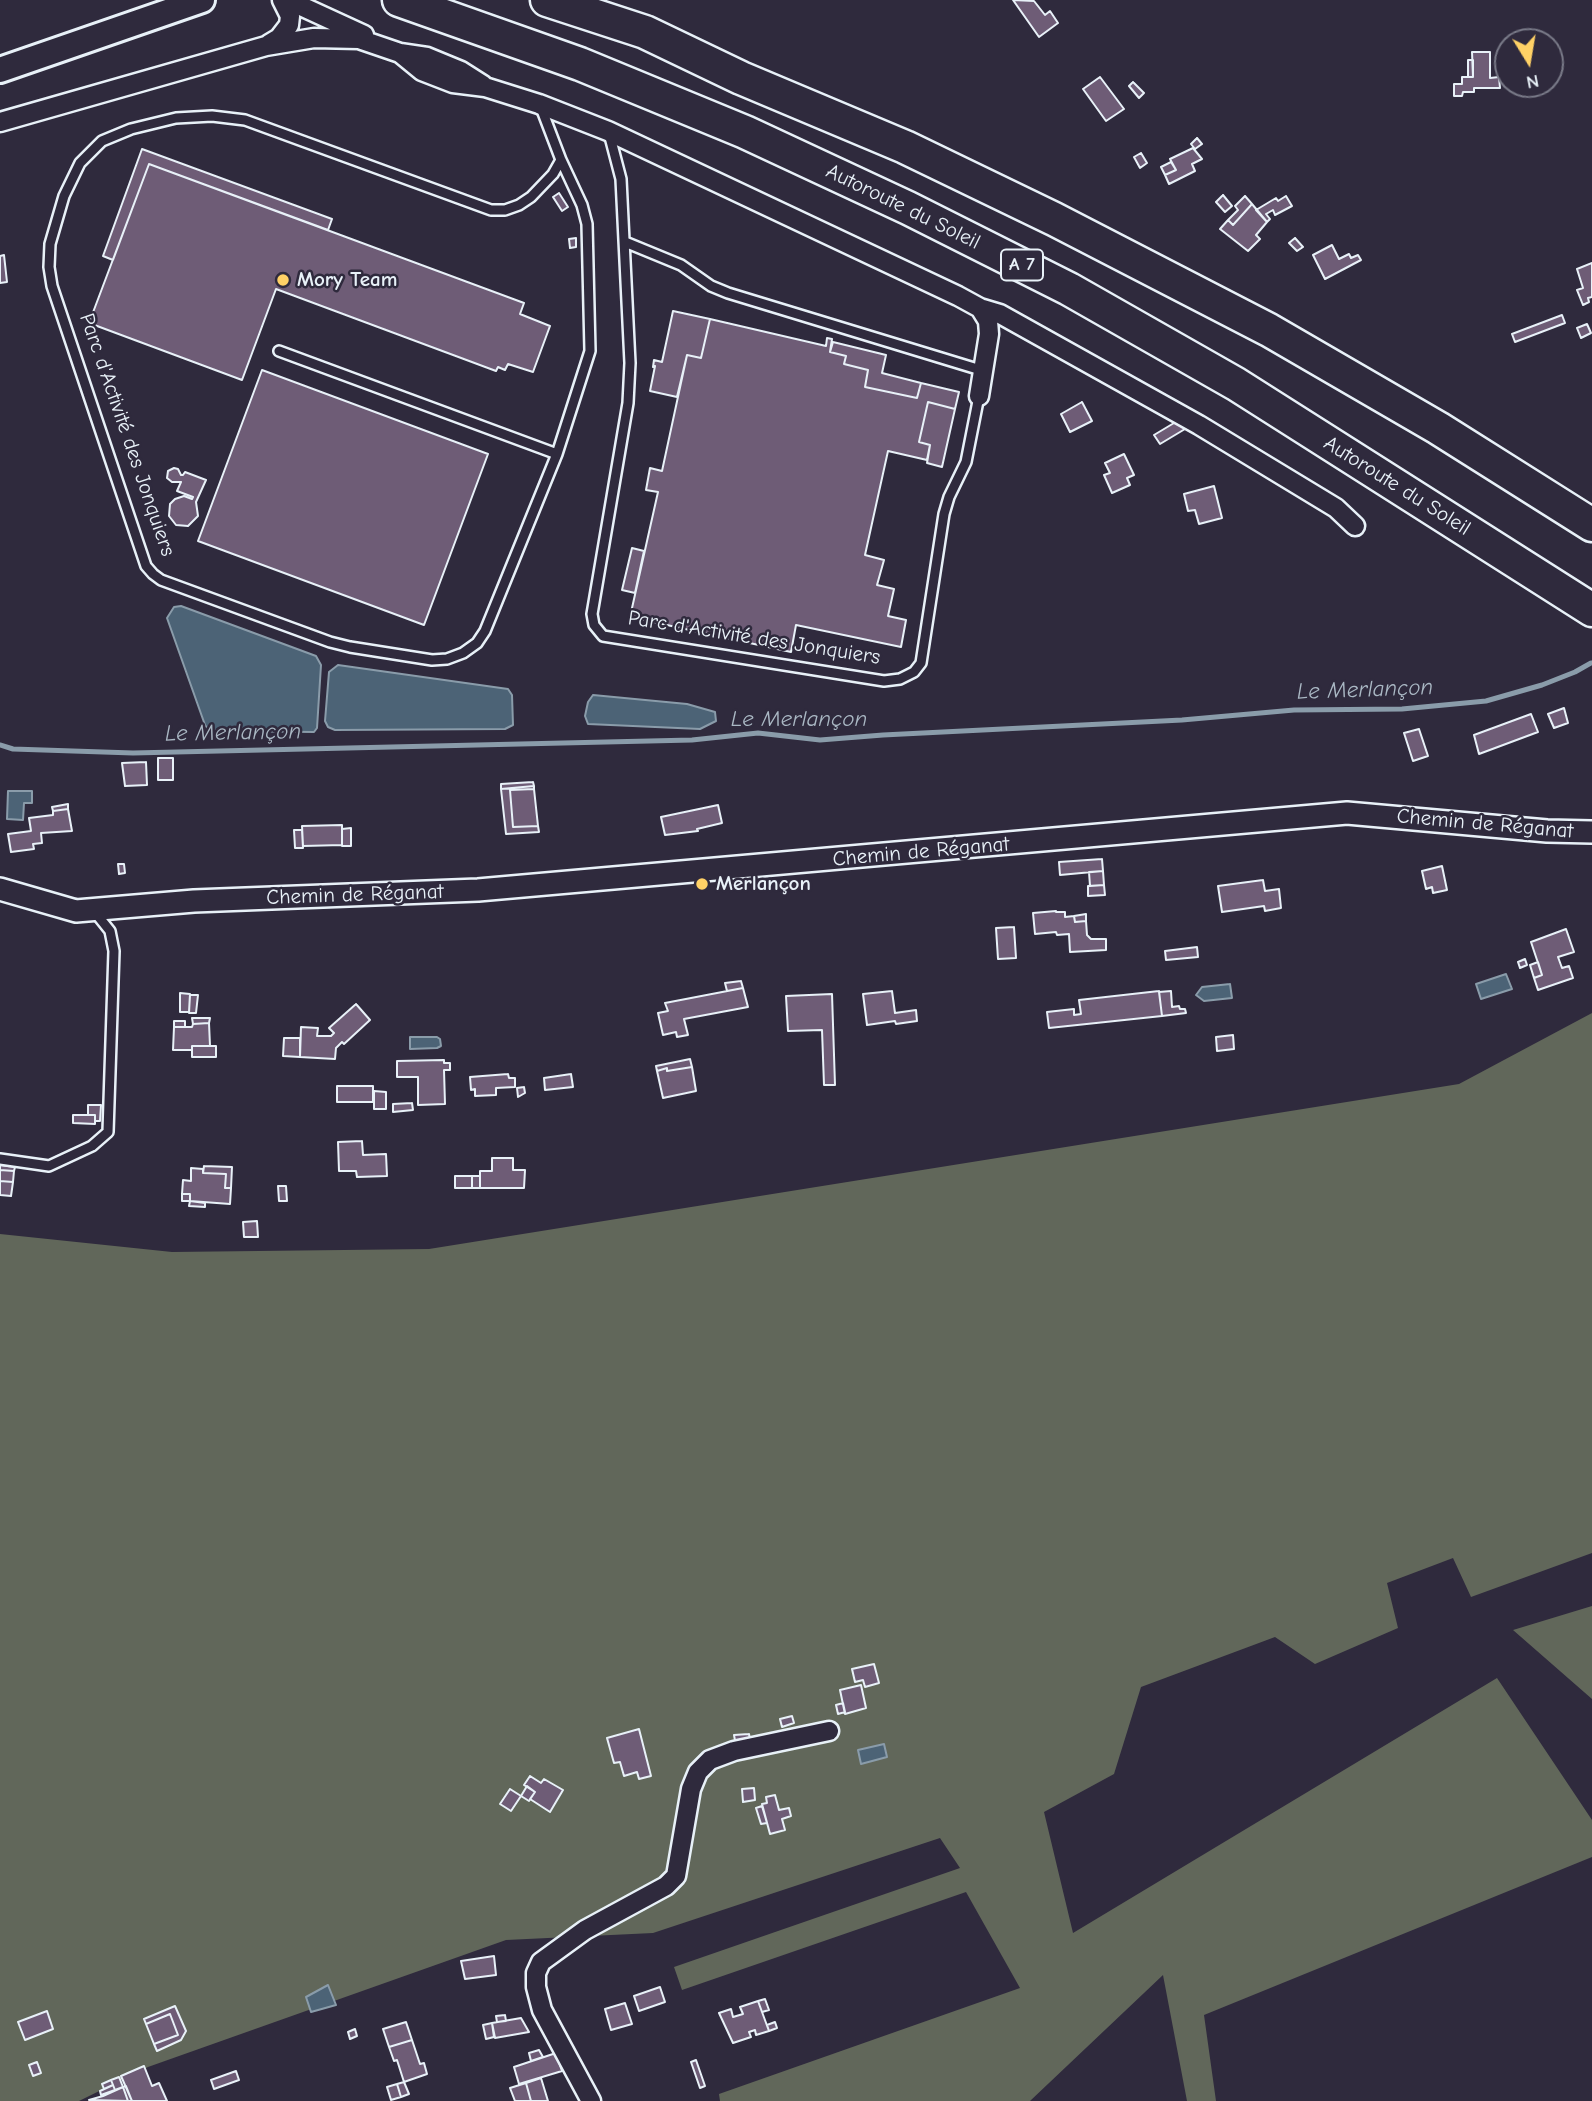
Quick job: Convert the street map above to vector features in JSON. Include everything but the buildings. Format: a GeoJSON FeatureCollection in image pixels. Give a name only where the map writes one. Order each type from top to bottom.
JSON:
{"type":"FeatureCollection","features":[{"type":"Feature","properties":{"kind":"highway"},"geometry":{"type":"LineString","coordinates":[[547,0],[645,32],[741,78],[905,147],[1054,219],[1269,330],[1438,428],[1592,525]]}},
{"type":"Feature","properties":{"kind":"highway","name":"Autoroute du Soleil"},"geometry":{"type":"LineString","coordinates":[[399,2],[580,64],[744,132],[908,208],[1069,289],[1236,384],[1592,610]]}},
{"type":"Feature","properties":{"kind":"main road"},"geometry":{"type":"LineString","coordinates":[[0,70],[202,0]]}},
{"type":"Feature","properties":{"kind":"street"},"geometry":{"type":"LineString","coordinates":[[265,46],[279,38],[289,25],[289,16],[282,0]]}},
{"type":"Feature","properties":{"kind":"street"},"geometry":{"type":"LineString","coordinates":[[288,0],[393,50],[422,71],[453,83],[485,87],[539,104],[608,131],[980,308],[1011,320],[1199,425],[1336,508],[1354,526]]}},
{"type":"Feature","properties":{"kind":"street"},"geometry":{"type":"LineString","coordinates":[[0,122],[265,46],[314,38],[340,37],[359,39],[393,50]]}},
{"type":"Feature","properties":{"kind":"street","name":"Parc d'Activité des Jonquiers"},"geometry":{"type":"LineString","coordinates":[[979,396],[989,327],[980,308]]}},
{"type":"Feature","properties":{"kind":"street","name":"Chemin de Réganat"},"geometry":{"type":"LineString","coordinates":[[0,889],[75,911],[194,901],[492,889],[1346,813],[1547,831],[1592,832]]}},
{"type":"Feature","properties":{"kind":"street"},"geometry":{"type":"LineString","coordinates":[[591,2101],[542,2010],[536,1987],[536,1973],[541,1962],[585,1930],[666,1886],[676,1876],[691,1789],[698,1772],[710,1760],[733,1751],[829,1731]]}},
{"type":"Feature","properties":{"kind":"lane","name":"Parc d'Activité des Jonquiers"},"geometry":{"type":"LineString","coordinates":[[539,104],[582,205],[587,224],[591,340],[587,363],[557,454],[485,631],[477,643],[463,653],[447,659],[432,660],[340,645],[160,580],[146,566],[52,286],[50,244],[64,196],[80,163],[102,141],[131,130],[176,118],[212,116],[245,120],[491,210],[505,210],[525,201],[553,174],[561,160]]}},
{"type":"Feature","properties":{"kind":"lane","name":"Parc d'Activité des Jonquiers"},"geometry":{"type":"LineString","coordinates":[[608,131],[621,179],[630,363],[628,403],[592,614],[594,625],[603,636],[884,681],[900,679],[914,672],[921,663],[944,514],[949,497],[967,462],[979,396]]}},
{"type":"Feature","properties":{"kind":"lane"},"geometry":{"type":"LineString","coordinates":[[625,242],[681,265],[711,286],[728,293],[984,371]]}},
{"type":"Feature","properties":{"kind":"lane"},"geometry":{"type":"LineString","coordinates":[[279,351],[557,454]]}},
{"type":"Feature","properties":{"kind":"lane"},"geometry":{"type":"LineString","coordinates":[[0,1159],[49,1166],[92,1146],[108,1132],[114,951],[110,931],[93,909]]}},
{"type":"Feature","properties":{"kind":"green space"},"geometry":{"type":"Polygon","coordinates":[[[1592,1013],[1592,1553],[1471,1597],[1453,1558],[1387,1583],[1398,1628],[1315,1664],[1275,1637],[1141,1687],[1114,1774],[1044,1812],[1073,1933],[1497,1678],[1592,1820],[1592,1857],[1204,2015],[1216,2101],[1187,2101],[1163,1975],[1030,2101],[720,2101],[719,2094],[1020,1988],[966,1892],[682,1990],[674,1967],[960,1868],[940,1838],[653,1933],[506,1940],[148,2067],[79,2101],[0,2101],[0,1234],[172,1252],[429,1249],[1459,1084],[1592,1013]]]}},
{"type":"Feature","properties":{"kind":"green space"},"geometry":{"type":"Polygon","coordinates":[[[1592,1606],[1592,1699],[1513,1630],[1592,1606]]]}},
{"type":"Feature","properties":{"kind":"water"},"geometry":{"type":"Polygon","coordinates":[[[181,606],[316,656],[321,665],[317,728],[314,732],[208,729],[167,618],[174,607],[181,606]]]}},
{"type":"Feature","properties":{"kind":"water"},"geometry":{"type":"Polygon","coordinates":[[[338,665],[508,689],[512,695],[513,725],[505,729],[335,730],[328,727],[325,721],[329,672],[338,665]]]}},
{"type":"Feature","properties":{"kind":"water"},"geometry":{"type":"Polygon","coordinates":[[[593,695],[687,704],[715,712],[716,721],[700,729],[588,724],[585,716],[588,702],[593,695]]]}},
{"type":"Feature","properties":{"kind":"water"},"geometry":{"type":"Polygon","coordinates":[[[8,791],[32,791],[32,803],[24,803],[23,820],[7,819],[8,791]]]}},
{"type":"Feature","properties":{"kind":"water"},"geometry":{"type":"Polygon","coordinates":[[[1506,974],[1512,989],[1481,999],[1476,984],[1506,974]]]}},
{"type":"Feature","properties":{"kind":"water"},"geometry":{"type":"Polygon","coordinates":[[[1230,984],[1232,998],[1204,1001],[1196,995],[1202,987],[1230,984]]]}},
{"type":"Feature","properties":{"kind":"water"},"geometry":{"type":"Polygon","coordinates":[[[410,1037],[437,1037],[441,1046],[410,1049],[410,1037]]]}},
{"type":"Feature","properties":{"kind":"water"},"geometry":{"type":"Polygon","coordinates":[[[884,1744],[887,1757],[861,1764],[858,1750],[884,1744]]]}},
{"type":"Feature","properties":{"kind":"water"},"geometry":{"type":"Polygon","coordinates":[[[328,1985],[336,2005],[311,2012],[306,1997],[328,1985]]]}},
{"type":"Feature","properties":{"kind":"waterway","name":"Le Merlançon"},"geometry":{"type":"LineString","coordinates":[[0,745],[13,749],[133,753],[692,740],[758,733],[820,740],[1182,720],[1294,710],[1402,709],[1486,701],[1542,685],[1591,663]]}},
{"type":"Feature","properties":{"kind":"place","name":"Mory Team"},"geometry":{"type":"Point","coordinates":[283,280]}},
{"type":"Feature","properties":{"kind":"place","name":"Merlançon"},"geometry":{"type":"Point","coordinates":[702,884]}}]}
